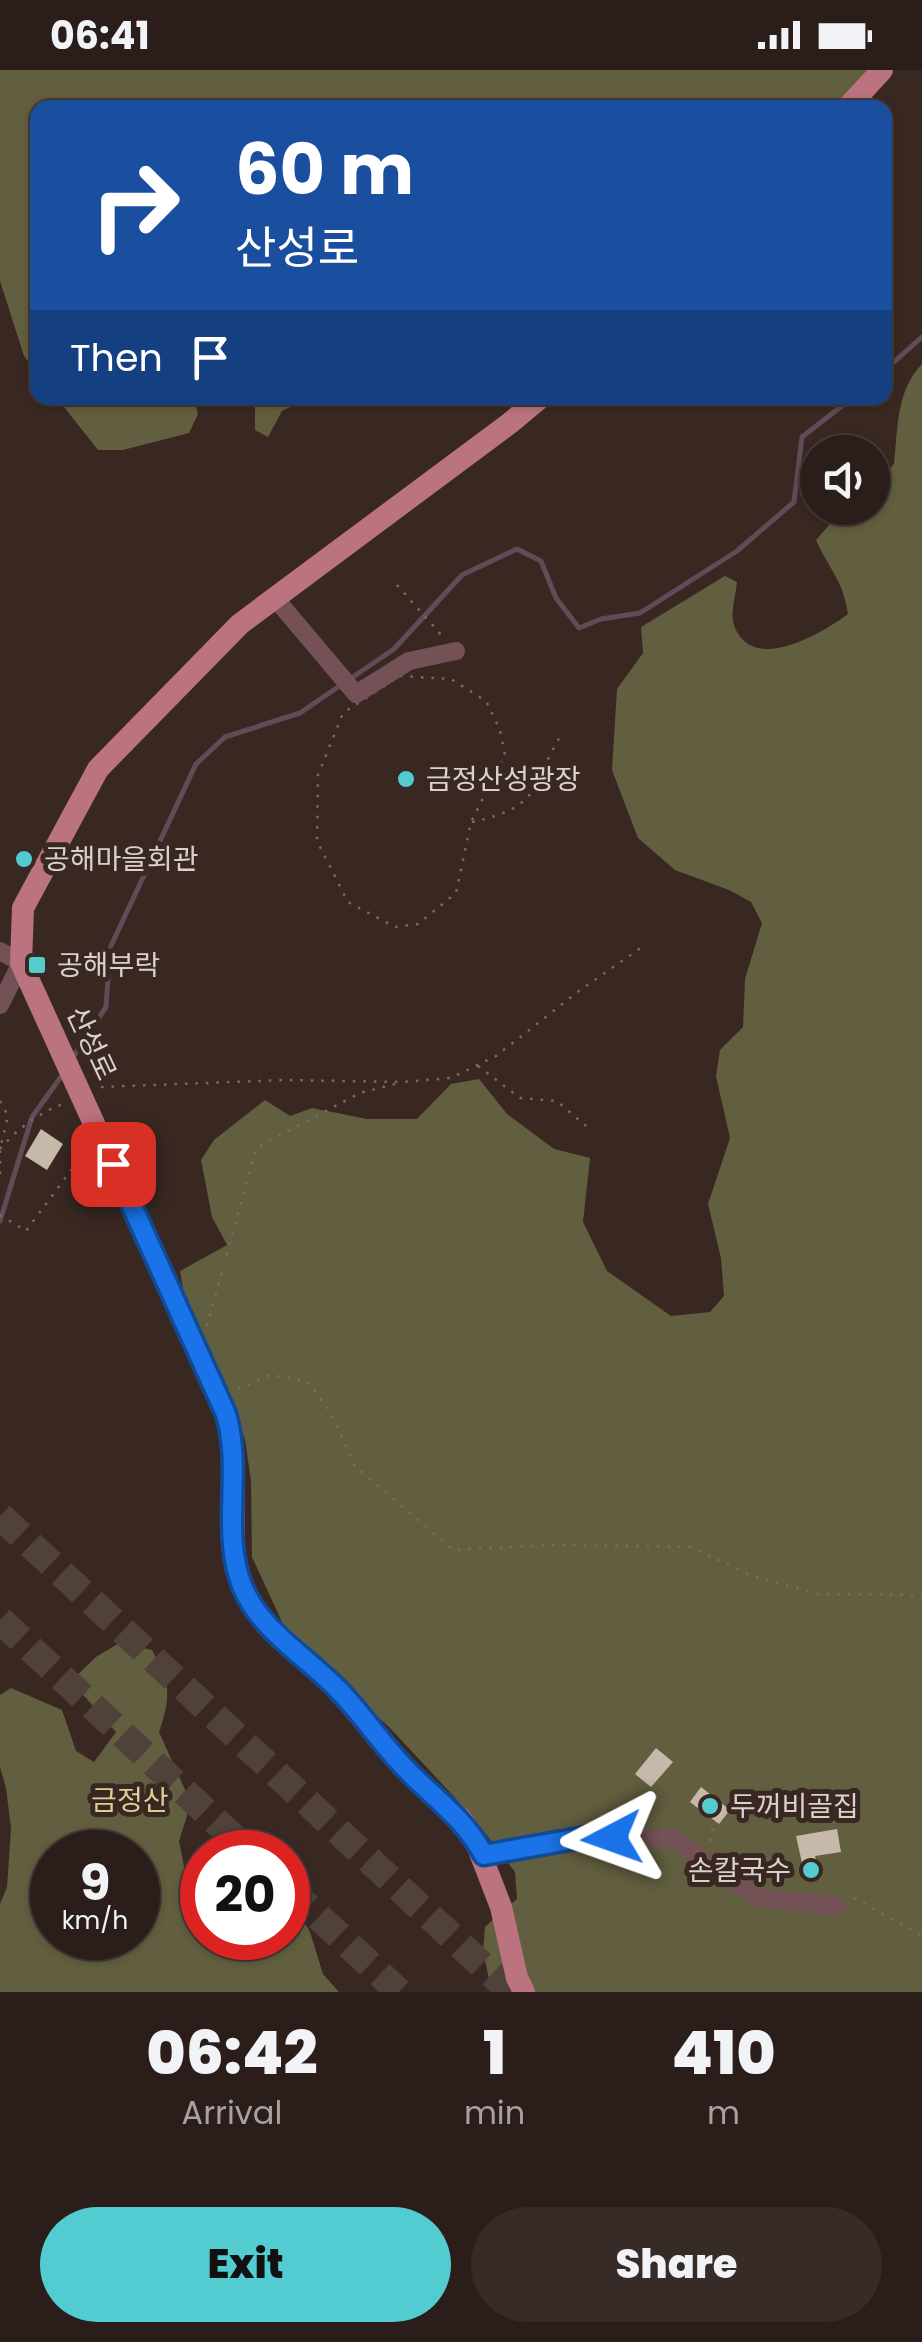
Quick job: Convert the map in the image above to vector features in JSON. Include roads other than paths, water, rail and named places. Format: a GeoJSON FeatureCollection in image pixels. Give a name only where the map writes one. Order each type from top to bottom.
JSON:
{"type":"FeatureCollection","features":[{"type":"Feature","properties":{"kind":"main road"},"geometry":{"type":"LineString","coordinates":[[854,100],[882,70]]}},
{"type":"Feature","properties":{"kind":"main road","name":"산성로"},"geometry":{"type":"LineString","coordinates":[[524,1992],[484,1855],[462,1819],[406,1770],[347,1698],[276,1634],[252,1605],[234,1557],[233,1448],[226,1414],[75,1077],[10,957],[23,908],[98,770],[240,624],[532,405]]}},
{"type":"Feature","properties":{"kind":"lane"},"geometry":{"type":"LineString","coordinates":[[275,598],[356,694],[408,661],[456,651]]}},
{"type":"Feature","properties":{"kind":"lane"},"geometry":{"type":"LineString","coordinates":[[0,1005],[10,957]]}},
{"type":"Feature","properties":{"kind":"lane"},"geometry":{"type":"LineString","coordinates":[[484,1855],[580,1838],[673,1838],[758,1898],[844,1901]]}},
{"type":"Feature","properties":{"kind":"waterway"},"geometry":{"type":"LineString","coordinates":[[892,364],[922,337]]}},
{"type":"Feature","properties":{"kind":"waterway"},"geometry":{"type":"LineString","coordinates":[[350,679],[394,649],[462,575],[517,549],[541,561],[556,598],[579,628],[601,619],[640,613],[737,551],[794,502],[802,437],[843,405]]}},
{"type":"Feature","properties":{"kind":"waterway"},"geometry":{"type":"LineString","coordinates":[[71,1060],[106,1007],[110,948],[196,764],[225,737],[300,713],[341,685]]}},
{"type":"Feature","properties":{"kind":"waterway"},"geometry":{"type":"LineString","coordinates":[[0,1221],[32,1117],[63,1074]]}},
{"type":"Feature","properties":{"kind":"tunnel"},"geometry":{"type":"LineString","coordinates":[[0,1516],[511,1992]]}},
{"type":"Feature","properties":{"kind":"tunnel"},"geometry":{"type":"LineString","coordinates":[[0,1620],[225,1830]]}},
{"type":"Feature","properties":{"kind":"tunnel"},"geometry":{"type":"LineString","coordinates":[[310,1909],[399,1992]]}},
{"type":"Feature","properties":{"kind":"place","name":"금정산성광장"},"geometry":{"type":"Point","coordinates":[406,779]}},
{"type":"Feature","properties":{"kind":"place","name":"공해마을회관"},"geometry":{"type":"Point","coordinates":[24,859]}},
{"type":"Feature","properties":{"kind":"place","name":"공해부락"},"geometry":{"type":"Point","coordinates":[37,965]}},
{"type":"Feature","properties":{"kind":"place","name":"두꺼비골집"},"geometry":{"type":"Point","coordinates":[710,1806]}},
{"type":"Feature","properties":{"kind":"place","name":"손칼국수"},"geometry":{"type":"Point","coordinates":[811,1870]}},
{"type":"Feature","properties":{"kind":"park label","name":"금정산"},"geometry":{"type":"Point","coordinates":[130,1800]}}]}
